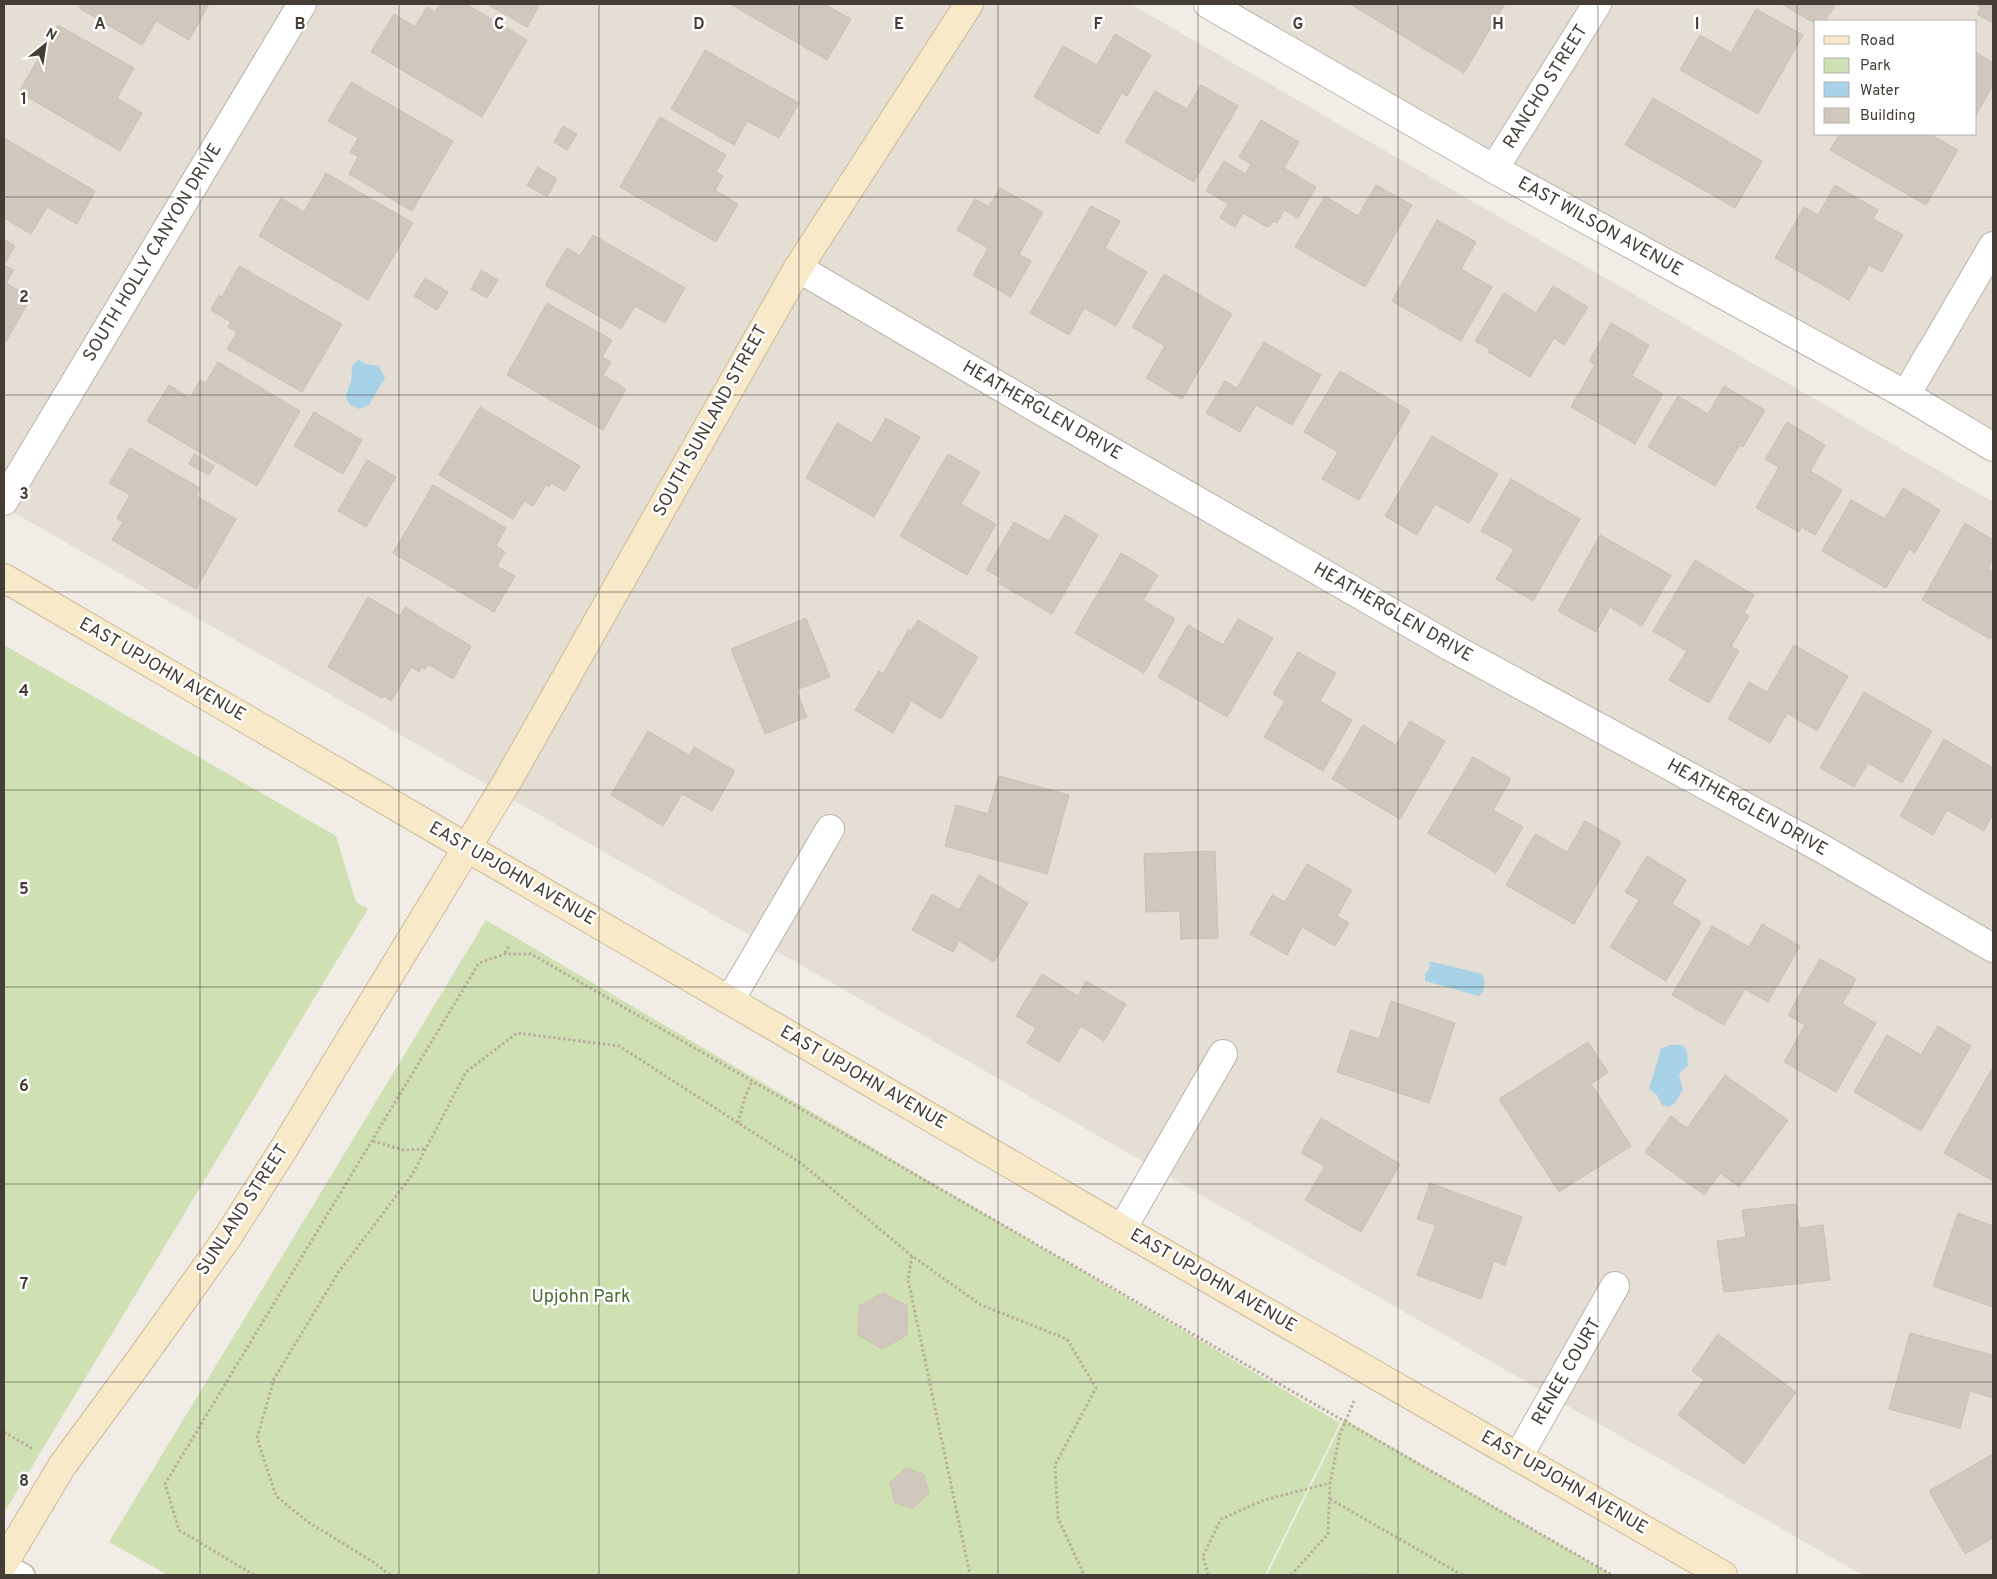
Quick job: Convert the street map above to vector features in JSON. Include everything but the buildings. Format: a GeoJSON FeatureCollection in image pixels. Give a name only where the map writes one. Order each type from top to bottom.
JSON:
{"type":"FeatureCollection","features":[{"type":"Feature","properties":{"kind":"street","name":"SOUTH HOLLY CANYON DRIVE"},"geometry":{"type":"LineString","coordinates":[[4,502],[302,4]]}},
{"type":"Feature","properties":{"kind":"street","name":"SOUTH SUNLAND STREET"},"geometry":{"type":"LineString","coordinates":[[468,848],[798,268],[969,4]]}},
{"type":"Feature","properties":{"kind":"street","name":"EAST WILSON AVENUE"},"geometry":{"type":"LineString","coordinates":[[1208,4],[1494,169],[1906,395],[1993,447]]}},
{"type":"Feature","properties":{"kind":"street","name":"RANCHO STREET"},"geometry":{"type":"LineString","coordinates":[[1494,169],[1597,4]]}},
{"type":"Feature","properties":{"kind":"street"},"geometry":{"type":"LineString","coordinates":[[1906,395],[1993,246]]}},
{"type":"Feature","properties":{"kind":"street","name":"HEATHERGLEN DRIVE"},"geometry":{"type":"LineString","coordinates":[[798,268],[1442,642],[1821,848],[1993,948]]}},
{"type":"Feature","properties":{"kind":"street","name":"EAST UPJOHN AVENUE"},"geometry":{"type":"LineString","coordinates":[[4,578],[1122,1229],[1723,1575]]}},
{"type":"Feature","properties":{"kind":"street"},"geometry":{"type":"LineString","coordinates":[[730,1000],[830,829]]}},
{"type":"Feature","properties":{"kind":"street","name":"SUNLAND STREET"},"geometry":{"type":"LineString","coordinates":[[4,1564],[62,1466],[227,1238],[468,848]]}},
{"type":"Feature","properties":{"kind":"street"},"geometry":{"type":"LineString","coordinates":[[1122,1229],[1223,1054]]}},
{"type":"Feature","properties":{"kind":"street","name":"RENEE COURT"},"geometry":{"type":"LineString","coordinates":[[1518,1457],[1615,1286]]}},
{"type":"Feature","properties":{"kind":"lane"},"geometry":{"type":"LineString","coordinates":[[4,1564],[24,1575]]}},
{"type":"Feature","properties":{"kind":"path"},"geometry":{"type":"LineString","coordinates":[[505,954],[509,946]]}},
{"type":"Feature","properties":{"kind":"path"},"geometry":{"type":"LineString","coordinates":[[254,1575],[179,1530],[165,1484],[479,963],[505,954],[531,954],[1612,1575]]}},
{"type":"Feature","properties":{"kind":"path"},"geometry":{"type":"LineString","coordinates":[[390,1575],[375,1563],[308,1522],[276,1496],[257,1438],[274,1379],[338,1273],[412,1176],[466,1072],[517,1033],[619,1046],[802,1164],[912,1256],[981,1305],[1067,1339],[1096,1388],[1055,1465],[1058,1518],[1084,1575]]}},
{"type":"Feature","properties":{"kind":"path"},"geometry":{"type":"LineString","coordinates":[[738,1123],[745,1097],[752,1081]]}},
{"type":"Feature","properties":{"kind":"path"},"geometry":{"type":"LineString","coordinates":[[372,1141],[403,1150],[425,1150]]}},
{"type":"Feature","properties":{"kind":"path"},"geometry":{"type":"LineString","coordinates":[[912,1256],[908,1279],[970,1575]]}},
{"type":"Feature","properties":{"kind":"path"},"geometry":{"type":"LineString","coordinates":[[1291,1575],[1328,1534],[1330,1483],[1340,1434],[1367,1371]]}},
{"type":"Feature","properties":{"kind":"path"},"geometry":{"type":"LineString","coordinates":[[1208,1575],[1203,1556],[1221,1519],[1264,1500],[1330,1483]]}},
{"type":"Feature","properties":{"kind":"path"},"geometry":{"type":"LineString","coordinates":[[1330,1499],[1462,1575]]}},
{"type":"Feature","properties":{"kind":"path"},"geometry":{"type":"LineString","coordinates":[[1358,1575],[1364,1575]]}},
{"type":"Feature","properties":{"kind":"shaded area"},"geometry":{"type":"Polygon","coordinates":[[[4,4],[1131,4],[1993,502],[1993,1575],[1862,1575],[4,507],[4,4]]]}},
{"type":"Feature","properties":{"kind":"shaded area"},"geometry":{"type":"Polygon","coordinates":[[[1223,4],[1993,4],[1993,456],[1223,4]]]}},
{"type":"Feature","properties":{"kind":"green space"},"geometry":{"type":"Polygon","coordinates":[[[4,645],[336,836],[356,902],[368,909],[4,1513],[4,645]]]}},
{"type":"Feature","properties":{"kind":"green space","name":"Upjohn Park"},"geometry":{"type":"Polygon","coordinates":[[[486,920],[1340,1423],[1265,1575],[168,1575],[109,1542],[486,920]]]}},
{"type":"Feature","properties":{"kind":"green space"},"geometry":{"type":"Polygon","coordinates":[[[1344,1419],[1612,1575],[1267,1575],[1344,1419]]]}},
{"type":"Feature","properties":{"kind":"water"},"geometry":{"type":"Polygon","coordinates":[[[359,360],[366,364],[379,366],[385,378],[369,405],[359,409],[349,404],[346,396],[353,366],[359,360]]]}},
{"type":"Feature","properties":{"kind":"water"},"geometry":{"type":"Polygon","coordinates":[[[1429,961],[1482,974],[1484,980],[1483,991],[1479,996],[1425,981],[1425,974],[1430,968],[1429,961]]]}},
{"type":"Feature","properties":{"kind":"water"},"geometry":{"type":"Polygon","coordinates":[[[1669,1045],[1680,1045],[1686,1048],[1688,1066],[1679,1075],[1683,1090],[1674,1104],[1669,1107],[1662,1105],[1657,1095],[1649,1089],[1661,1049],[1669,1045]]]}}]}
